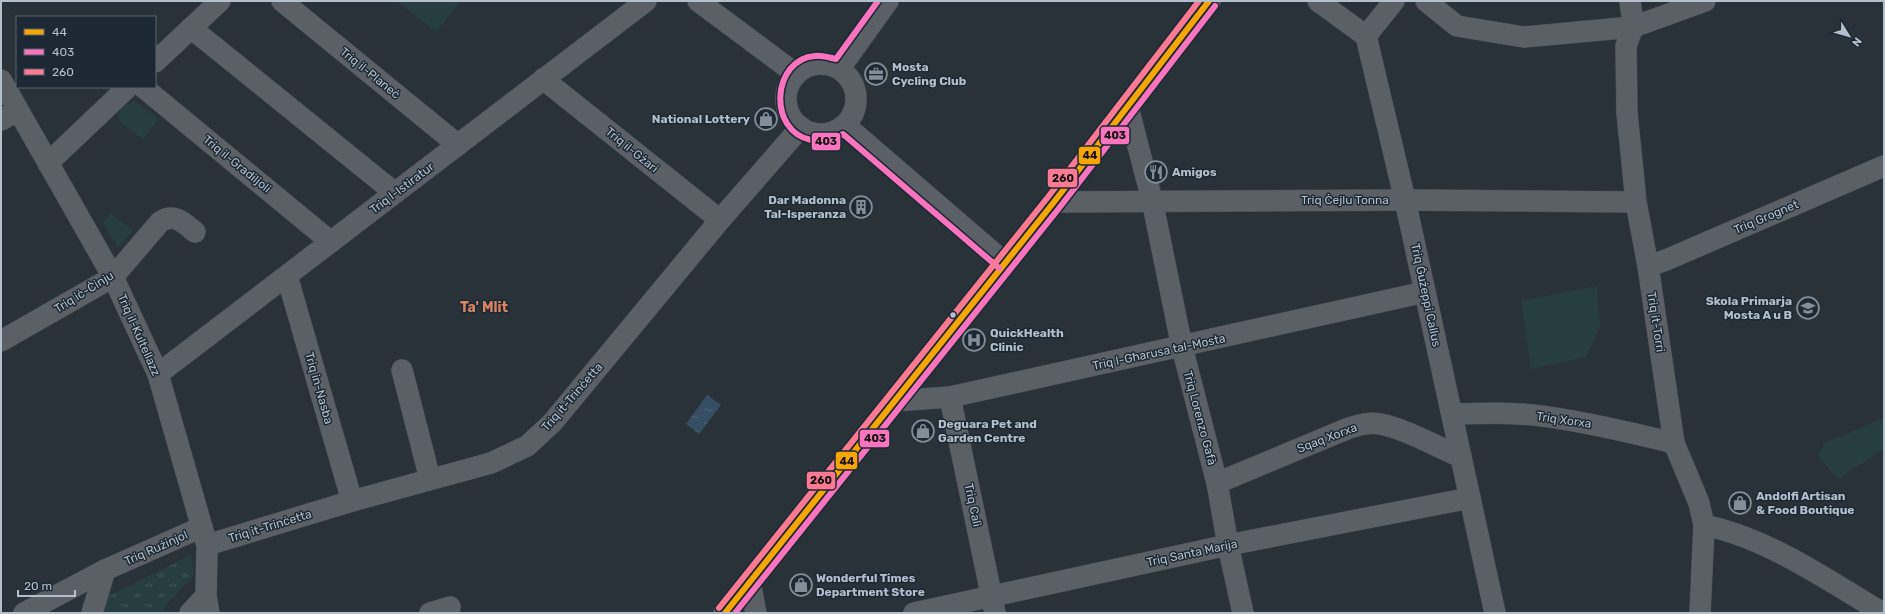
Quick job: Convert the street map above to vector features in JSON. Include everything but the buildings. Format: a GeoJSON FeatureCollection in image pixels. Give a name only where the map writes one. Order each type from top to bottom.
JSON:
{"type":"FeatureCollection","features":[{"type":"Feature","properties":{"kind":"main road"},"geometry":{"type":"LineString","coordinates":[[725,613],[892,401],[1054,202],[1209,1]]}},
{"type":"Feature","properties":{"kind":"street"},"geometry":{"type":"LineString","coordinates":[[156,61],[220,1]]}},
{"type":"Feature","properties":{"kind":"street","name":"Triq il-Planeċ"},"geometry":{"type":"LineString","coordinates":[[282,1],[458,145]]}},
{"type":"Feature","properties":{"kind":"street","name":"Triq l-Istiratur"},"geometry":{"type":"LineString","coordinates":[[158,374],[646,1]]}},
{"type":"Feature","properties":{"kind":"street"},"geometry":{"type":"LineString","coordinates":[[698,1],[796,74]]}},
{"type":"Feature","properties":{"kind":"street"},"geometry":{"type":"LineString","coordinates":[[840,68],[888,1]]}},
{"type":"Feature","properties":{"kind":"street"},"geometry":{"type":"LineString","coordinates":[[1318,1],[1366,36],[1394,1]]}},
{"type":"Feature","properties":{"kind":"street"},"geometry":{"type":"LineString","coordinates":[[1426,1],[1458,26],[1524,37],[1632,14],[1705,1]]}},
{"type":"Feature","properties":{"kind":"street","name":"Triq it-Torri"},"geometry":{"type":"LineString","coordinates":[[1632,14],[1626,46],[1627,113],[1636,202],[1648,266],[1674,443],[1699,503],[1704,525],[1700,613]]}},
{"type":"Feature","properties":{"kind":"street"},"geometry":{"type":"LineString","coordinates":[[191,28],[395,193]]}},
{"type":"Feature","properties":{"kind":"street","name":"Triq Ġużeppi Callus"},"geometry":{"type":"LineString","coordinates":[[1366,36],[1405,200],[1495,613]]}},
{"type":"Feature","properties":{"kind":"street"},"geometry":{"type":"LineString","coordinates":[[817,64],[829,64],[840,68],[851,80],[856,95],[856,106],[852,116],[845,125],[835,131],[824,134],[812,132],[801,127],[792,119],[787,108],[788,90],[796,74],[805,67],[817,64]]}},
{"type":"Feature","properties":{"kind":"street","name":"Triq il-Gżari"},"geometry":{"type":"LineString","coordinates":[[544,79],[720,220]]}},
{"type":"Feature","properties":{"kind":"street","name":"Triq il-Kultellazz"},"geometry":{"type":"LineString","coordinates":[[1,80],[9,116],[48,163],[113,277],[158,374],[205,536],[207,604]]}},
{"type":"Feature","properties":{"kind":"street"},"geometry":{"type":"LineString","coordinates":[[48,163],[127,88]]}},
{"type":"Feature","properties":{"kind":"street","name":"Triq il-Gradiljoli"},"geometry":{"type":"LineString","coordinates":[[144,88],[331,242]]}},
{"type":"Feature","properties":{"kind":"street","name":"Triq Lorenzo Gafà"},"geometry":{"type":"LineString","coordinates":[[1128,107],[1152,200],[1182,347],[1217,483],[1242,613]]}},
{"type":"Feature","properties":{"kind":"street"},"geometry":{"type":"LineString","coordinates":[[845,125],[1004,262]]}},
{"type":"Feature","properties":{"kind":"street","name":"Triq it-Trinċetta"},"geometry":{"type":"LineString","coordinates":[[205,536],[352,501],[491,463],[527,446],[552,423],[720,220],[801,127]]}},
{"type":"Feature","properties":{"kind":"street","name":"Triq Grognet"},"geometry":{"type":"LineString","coordinates":[[1648,266],[1666,260],[1884,166]]}},
{"type":"Feature","properties":{"kind":"street","name":"Triq Ċejlu Tonna"},"geometry":{"type":"LineString","coordinates":[[1054,202],[1152,200],[1405,200],[1636,202]]}},
{"type":"Feature","properties":{"kind":"street","name":"Triq iċ-Ċinju"},"geometry":{"type":"LineString","coordinates":[[1,341],[113,277],[160,222],[166,218],[174,217],[195,232]]}},
{"type":"Feature","properties":{"kind":"street","name":"Triq in-Nasba"},"geometry":{"type":"LineString","coordinates":[[287,276],[352,501]]}},
{"type":"Feature","properties":{"kind":"street","name":"Triq l-Għarusa tal-Mosta"},"geometry":{"type":"LineString","coordinates":[[892,401],[950,397],[1182,347],[1425,292]]}},
{"type":"Feature","properties":{"kind":"street"},"geometry":{"type":"LineString","coordinates":[[402,370],[430,479]]}},
{"type":"Feature","properties":{"kind":"street","name":"Triq Calì"},"geometry":{"type":"LineString","coordinates":[[950,397],[994,605]]}},
{"type":"Feature","properties":{"kind":"street","name":"Triq Xorxa"},"geometry":{"type":"LineString","coordinates":[[1452,414],[1501,413],[1548,417],[1630,431],[1674,443]]}},
{"type":"Feature","properties":{"kind":"street","name":"Sqaq Xorxa"},"geometry":{"type":"LineString","coordinates":[[1217,483],[1349,428],[1364,424],[1379,424],[1394,428],[1461,458]]}},
{"type":"Feature","properties":{"kind":"street","name":"Triq Santa Marija"},"geometry":{"type":"LineString","coordinates":[[914,613],[994,605],[1228,545],[1470,498]]}},
{"type":"Feature","properties":{"kind":"street"},"geometry":{"type":"LineString","coordinates":[[1704,525],[1725,529],[1771,548],[1883,613]]}},
{"type":"Feature","properties":{"kind":"street","name":"Triq Rużinjol"},"geometry":{"type":"LineString","coordinates":[[24,613],[105,570],[205,536]]}},
{"type":"Feature","properties":{"kind":"street"},"geometry":{"type":"LineString","coordinates":[[92,613],[105,570]]}},
{"type":"Feature","properties":{"kind":"street"},"geometry":{"type":"LineString","coordinates":[[750,582],[756,613]]}},
{"type":"Feature","properties":{"kind":"street"},"geometry":{"type":"LineString","coordinates":[[190,613],[207,604]]}},
{"type":"Feature","properties":{"kind":"street"},"geometry":{"type":"LineString","coordinates":[[430,613],[450,607],[445,613]]}},
{"type":"Feature","properties":{"kind":"green space"},"geometry":{"type":"Polygon","coordinates":[[[397,1],[461,1],[436,32],[397,1]]]}},
{"type":"Feature","properties":{"kind":"green space"},"geometry":{"type":"Polygon","coordinates":[[[135,101],[159,119],[143,139],[120,122],[117,113],[125,105],[135,101]]]}},
{"type":"Feature","properties":{"kind":"green space"},"geometry":{"type":"Polygon","coordinates":[[[110,213],[133,230],[118,248],[103,223],[110,213]]]}},
{"type":"Feature","properties":{"kind":"green space"},"geometry":{"type":"Polygon","coordinates":[[[1597,286],[1600,327],[1586,357],[1531,369],[1521,301],[1597,286]]]}},
{"type":"Feature","properties":{"kind":"green space"},"geometry":{"type":"Polygon","coordinates":[[[1884,418],[1884,449],[1838,479],[1818,456],[1824,443],[1884,418]]]}},
{"type":"Feature","properties":{"kind":"green space"},"geometry":{"type":"Polygon","coordinates":[[[191,555],[194,575],[166,605],[163,613],[102,613],[107,597],[191,555]]]}},
{"type":"Feature","properties":{"kind":"water"},"geometry":{"type":"Polygon","coordinates":[[[707,395],[721,405],[699,434],[686,424],[707,395]]]}},
{"type":"Feature","properties":{"kind":"transit line","name":"403"},"geometry":{"type":"LineString","coordinates":[[878,1],[836,59],[815,56],[801,60],[790,69],[783,82],[780,96],[782,110],[787,124],[797,134],[811,140],[823,142],[843,134],[999,268]]}},
{"type":"Feature","properties":{"kind":"transit line","name":"260"},"geometry":{"type":"LineString","coordinates":[[719,608],[1048,197],[1199,1]]}},
{"type":"Feature","properties":{"kind":"transit line","name":"44"},"geometry":{"type":"LineString","coordinates":[[725,613],[1054,202],[1209,1]]}},
{"type":"Feature","properties":{"kind":"transit line","name":"403"},"geometry":{"type":"LineString","coordinates":[[735,613],[1060,207],[1215,6]]}},
{"type":"Feature","properties":{"kind":"place","name":"Mosta Cycling Club"},"geometry":{"type":"Point","coordinates":[876,74]}},
{"type":"Feature","properties":{"kind":"place","name":"National Lottery"},"geometry":{"type":"Point","coordinates":[766,119]}},
{"type":"Feature","properties":{"kind":"place","name":"Amigos"},"geometry":{"type":"Point","coordinates":[1156,172]}},
{"type":"Feature","properties":{"kind":"place","name":"Dar Madonna Tal-Isperanza"},"geometry":{"type":"Point","coordinates":[861,207]}},
{"type":"Feature","properties":{"kind":"place","name":"Skola Primarja Mosta A u B"},"geometry":{"type":"Point","coordinates":[1808,308]}},
{"type":"Feature","properties":{"kind":"place","name":"QuickHealth Clinic"},"geometry":{"type":"Point","coordinates":[974,340]}},
{"type":"Feature","properties":{"kind":"place","name":"Deguara Pet and Garden Centre"},"geometry":{"type":"Point","coordinates":[923,431]}},
{"type":"Feature","properties":{"kind":"place","name":"Andolfi Artisan & Food Boutique"},"geometry":{"type":"Point","coordinates":[1740,503]}},
{"type":"Feature","properties":{"kind":"place","name":"Wonderful Times Department Store"},"geometry":{"type":"Point","coordinates":[801,585]}},
{"type":"Feature","properties":{"kind":"district","name":"Ta' Mlit"},"geometry":{"type":"Point","coordinates":[484,307]}}]}
